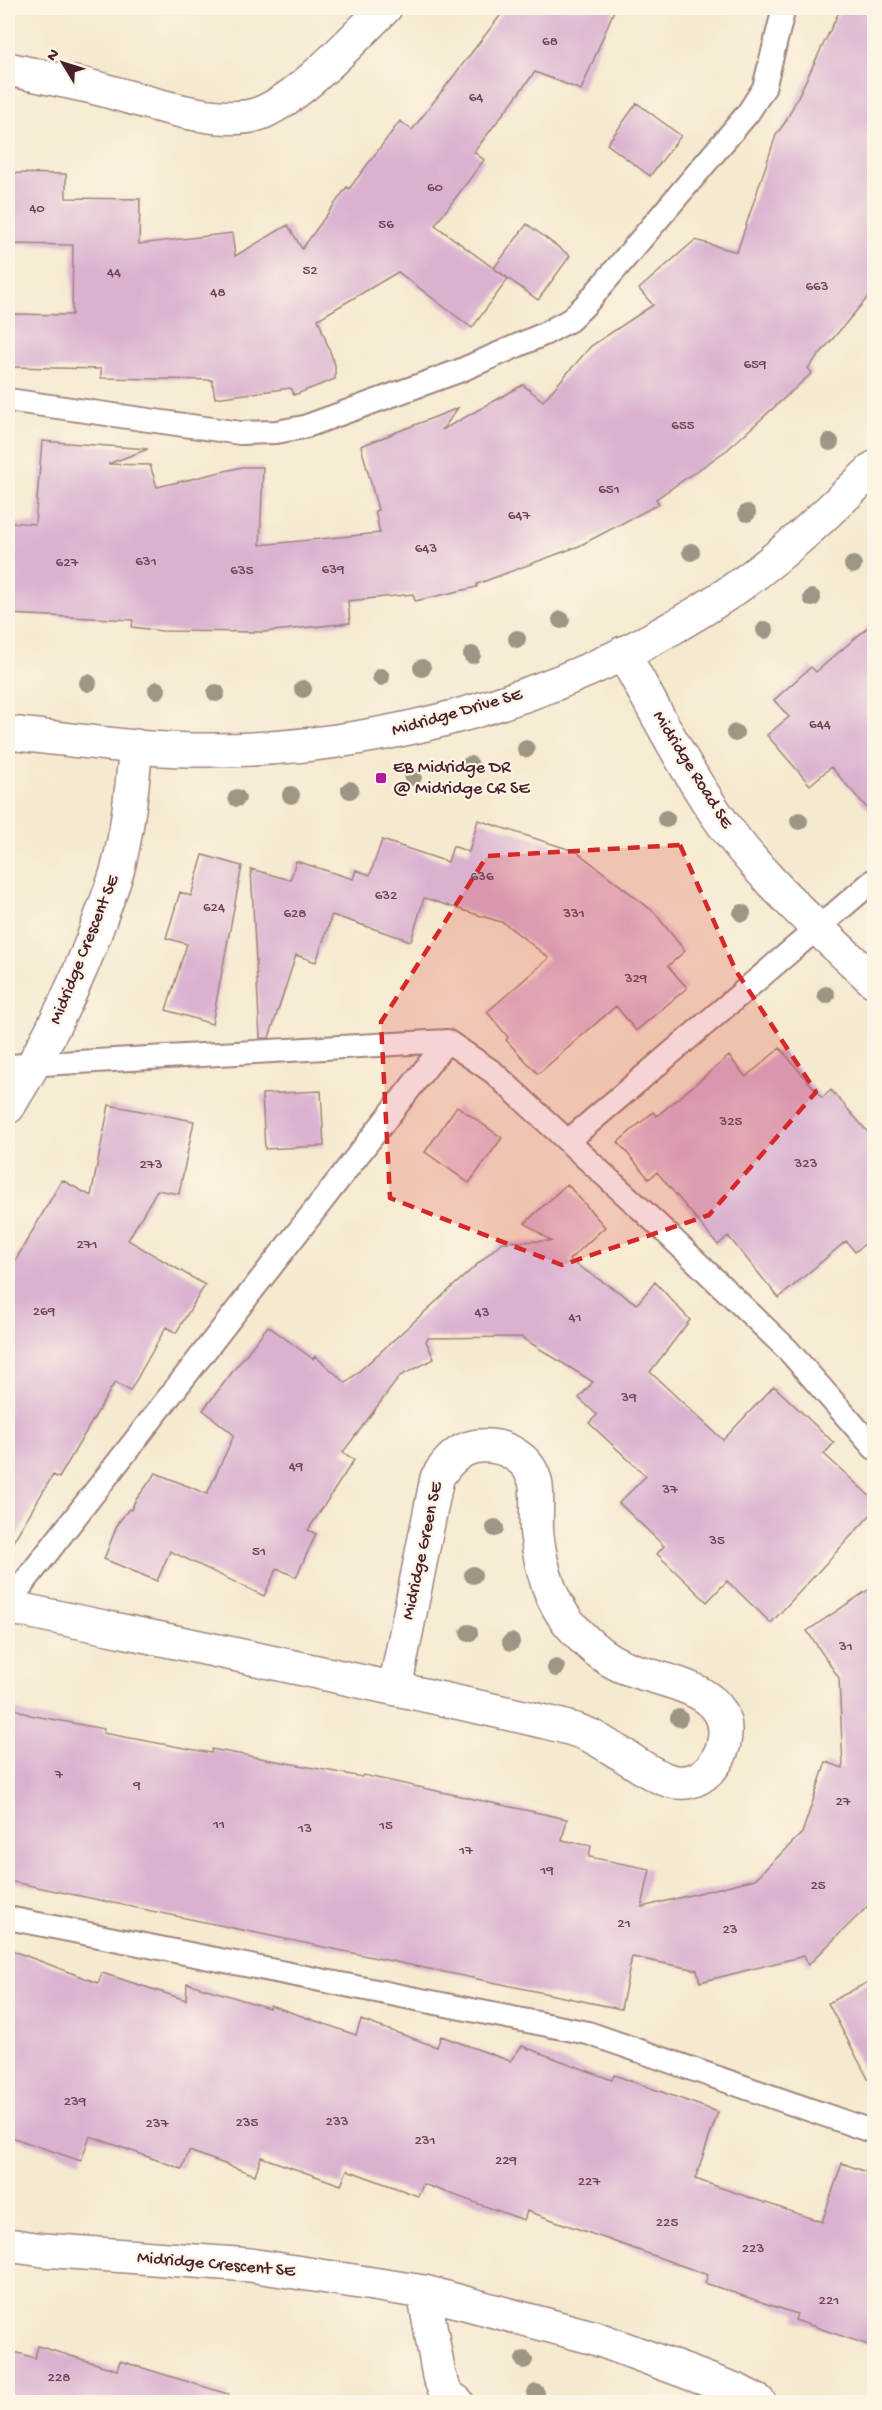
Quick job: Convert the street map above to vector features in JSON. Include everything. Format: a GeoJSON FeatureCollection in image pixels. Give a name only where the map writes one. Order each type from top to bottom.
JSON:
{"type":"FeatureCollection","features":[{"type":"Feature","properties":{"kind":"street"},"geometry":{"type":"LineString","coordinates":[[8,69],[88,86],[200,115],[238,118],[260,114],[298,90],[385,8]]}},
{"type":"Feature","properties":{"kind":"street","name":"Midridge Drive SE"},"geometry":{"type":"LineString","coordinates":[[8,733],[191,750],[307,746],[367,738],[504,703],[623,653],[681,623],[728,594],[800,538],[874,468]]}},
{"type":"Feature","properties":{"kind":"street","name":"Midridge Road SE"},"geometry":{"type":"LineString","coordinates":[[623,653],[712,808],[762,873],[874,981]]}},
{"type":"Feature","properties":{"kind":"street","name":"Midridge Crescent SE"},"geometry":{"type":"LineString","coordinates":[[8,1107],[21,1065],[69,1000],[118,869],[131,799],[136,746]]}},
{"type":"Feature","properties":{"kind":"street","name":"Midridge Green SE"},"geometry":{"type":"LineString","coordinates":[[8,1605],[555,1724],[587,1734],[652,1774],[670,1782],[683,1782],[704,1773],[719,1756],[725,1742],[725,1726],[721,1712],[704,1694],[647,1677],[597,1652],[558,1609],[542,1562],[537,1533],[536,1483],[530,1470],[520,1458],[508,1449],[493,1445],[476,1446],[460,1452],[446,1463],[437,1478],[395,1688]]}},
{"type":"Feature","properties":{"kind":"street","name":"Midridge Crescent SE"},"geometry":{"type":"LineString","coordinates":[[8,2245],[44,2250],[249,2265],[424,2292],[595,2338],[742,2399]]}},
{"type":"Feature","properties":{"kind":"street"},"geometry":{"type":"LineString","coordinates":[[424,2292],[439,2376],[447,2395],[457,2403]]}},
{"type":"Feature","properties":{"kind":"lane"},"geometry":{"type":"LineString","coordinates":[[8,400],[240,433],[276,432],[304,427],[459,371],[544,334],[570,320],[587,303],[748,113],[764,88],[784,8]]}},
{"type":"Feature","properties":{"kind":"lane"},"geometry":{"type":"LineString","coordinates":[[568,1141],[874,880]]}},
{"type":"Feature","properties":{"kind":"lane"},"geometry":{"type":"LineString","coordinates":[[21,1065],[447,1041],[493,1072],[788,1350],[866,1436],[874,1448]]}},
{"type":"Feature","properties":{"kind":"lane"},"geometry":{"type":"LineString","coordinates":[[8,1605],[447,1041]]}},
{"type":"Feature","properties":{"kind":"lane"},"geometry":{"type":"LineString","coordinates":[[8,1918],[588,2033],[874,2132]]}},
{"type":"Feature","properties":{"kind":"highlighted area"},"geometry":{"type":"Polygon","coordinates":[[[680,845],[736,971],[816,1092],[709,1215],[562,1265],[390,1198],[381,1022],[487,856],[680,845]]]}},
{"type":"Feature","properties":{"kind":"building"},"geometry":{"type":"Polygon","coordinates":[[[506,8],[615,8],[581,90],[535,72],[474,152],[484,160],[435,225],[508,279],[472,328],[398,272],[318,319],[335,365],[335,379],[294,395],[291,388],[215,398],[212,380],[101,378],[101,369],[8,367],[8,314],[72,315],[73,245],[8,244],[8,173],[66,174],[66,198],[140,199],[139,244],[232,233],[235,256],[288,225],[302,249],[347,187],[349,189],[400,121],[412,130],[506,8]]]}},
{"type":"Feature","properties":{"kind":"building"},"geometry":{"type":"Polygon","coordinates":[[[841,8],[874,8],[874,290],[808,368],[812,373],[727,450],[656,499],[659,504],[579,546],[477,584],[477,587],[415,601],[413,594],[348,601],[350,623],[263,632],[162,631],[132,627],[133,620],[8,614],[8,522],[35,524],[42,441],[148,449],[108,464],[150,465],[157,487],[242,467],[263,467],[260,545],[380,533],[375,511],[378,510],[361,446],[458,408],[442,430],[523,385],[543,401],[591,346],[653,305],[639,289],[695,240],[737,252],[776,135],[786,121],[841,8]]]}},
{"type":"Feature","properties":{"kind":"building"},"geometry":{"type":"Polygon","coordinates":[[[637,103],[681,136],[650,176],[607,144],[637,103]]]}},
{"type":"Feature","properties":{"kind":"building"},"geometry":{"type":"Polygon","coordinates":[[[527,224],[570,256],[538,300],[494,268],[527,224]]]}},
{"type":"Feature","properties":{"kind":"building"},"geometry":{"type":"Polygon","coordinates":[[[874,622],[874,816],[831,767],[810,785],[767,735],[789,717],[774,700],[811,667],[816,672],[874,622]]]}},
{"type":"Feature","properties":{"kind":"building"},"geometry":{"type":"Polygon","coordinates":[[[478,820],[577,852],[654,912],[685,951],[668,966],[687,988],[636,1031],[616,1006],[538,1074],[506,1040],[508,1037],[487,1012],[549,958],[504,923],[424,898],[411,941],[332,915],[316,962],[296,955],[269,1038],[260,1038],[251,869],[290,880],[296,861],[353,879],[356,870],[370,875],[382,840],[448,862],[453,846],[469,852],[478,820]]]}},
{"type":"Feature","properties":{"kind":"building"},"geometry":{"type":"Polygon","coordinates":[[[203,855],[242,866],[212,1024],[166,1010],[187,944],[166,938],[180,892],[191,896],[203,855]]]}},
{"type":"Feature","properties":{"kind":"building"},"geometry":{"type":"Polygon","coordinates":[[[780,1048],[822,1098],[831,1090],[874,1139],[874,1236],[855,1252],[846,1241],[779,1298],[728,1236],[718,1245],[657,1172],[649,1179],[618,1142],[653,1112],[657,1116],[729,1056],[746,1077],[780,1048]]]}},
{"type":"Feature","properties":{"kind":"building"},"geometry":{"type":"Polygon","coordinates":[[[321,1091],[324,1146],[265,1149],[262,1094],[321,1091]]]}},
{"type":"Feature","properties":{"kind":"building"},"geometry":{"type":"Polygon","coordinates":[[[109,1105],[194,1121],[179,1194],[157,1190],[128,1240],[205,1285],[176,1333],[166,1327],[130,1391],[115,1382],[59,1478],[53,1475],[8,1550],[8,1273],[62,1180],[91,1196],[109,1105]]]}},
{"type":"Feature","properties":{"kind":"building"},"geometry":{"type":"Polygon","coordinates":[[[457,1106],[502,1138],[469,1183],[425,1152],[457,1106]]]}},
{"type":"Feature","properties":{"kind":"building"},"geometry":{"type":"Polygon","coordinates":[[[567,1184],[605,1227],[569,1260],[637,1304],[655,1282],[690,1320],[650,1372],[723,1440],[774,1386],[834,1443],[824,1454],[874,1500],[874,1511],[771,1623],[727,1581],[707,1602],[657,1554],[664,1546],[619,1503],[646,1476],[589,1423],[597,1415],[579,1398],[593,1382],[521,1337],[428,1338],[426,1341],[434,1359],[400,1376],[343,1452],[354,1460],[308,1530],[316,1534],[296,1577],[277,1568],[264,1596],[170,1551],[157,1581],[104,1559],[118,1523],[129,1509],[131,1510],[156,1473],[207,1494],[234,1435],[203,1410],[268,1326],[313,1359],[315,1356],[346,1383],[502,1242],[551,1241],[525,1223],[567,1184]]]}},
{"type":"Feature","properties":{"kind":"building"},"geometry":{"type":"Polygon","coordinates":[[[874,1586],[874,1900],[808,1965],[804,1956],[700,1982],[697,1970],[632,1957],[621,2009],[8,1881],[8,1706],[30,1715],[104,1729],[103,1733],[211,1753],[212,1749],[362,1777],[363,1775],[567,1819],[562,1840],[591,1846],[589,1857],[650,1869],[642,1907],[755,1879],[802,1833],[826,1762],[843,1768],[839,1678],[807,1631],[874,1586]]]}},
{"type":"Feature","properties":{"kind":"building"},"geometry":{"type":"Polygon","coordinates":[[[8,1949],[98,1983],[102,1973],[186,2000],[187,1983],[269,2008],[270,2005],[356,2035],[361,2020],[437,2047],[441,2036],[510,2061],[522,2046],[612,2080],[614,2075],[718,2112],[695,2179],[822,2222],[842,2163],[874,2175],[874,2347],[795,2320],[797,2314],[705,2283],[708,2275],[527,2211],[524,2220],[423,2184],[418,2196],[347,2170],[341,2185],[261,2157],[255,2175],[189,2151],[182,2169],[90,2136],[81,2161],[8,2136],[8,1949]]]}},
{"type":"Feature","properties":{"kind":"building"},"geometry":{"type":"Polygon","coordinates":[[[874,1979],[874,2090],[828,2003],[874,1979]]]}},
{"type":"Feature","properties":{"kind":"building"},"geometry":{"type":"Polygon","coordinates":[[[38,2346],[117,2370],[120,2361],[228,2394],[227,2403],[8,2403],[8,2350],[35,2358],[38,2346]]]}},
{"type":"Feature","properties":{"kind":"place","name":"EB Midridge DR @ Midridge CR SE"},"geometry":{"type":"Point","coordinates":[381,778]}}]}
